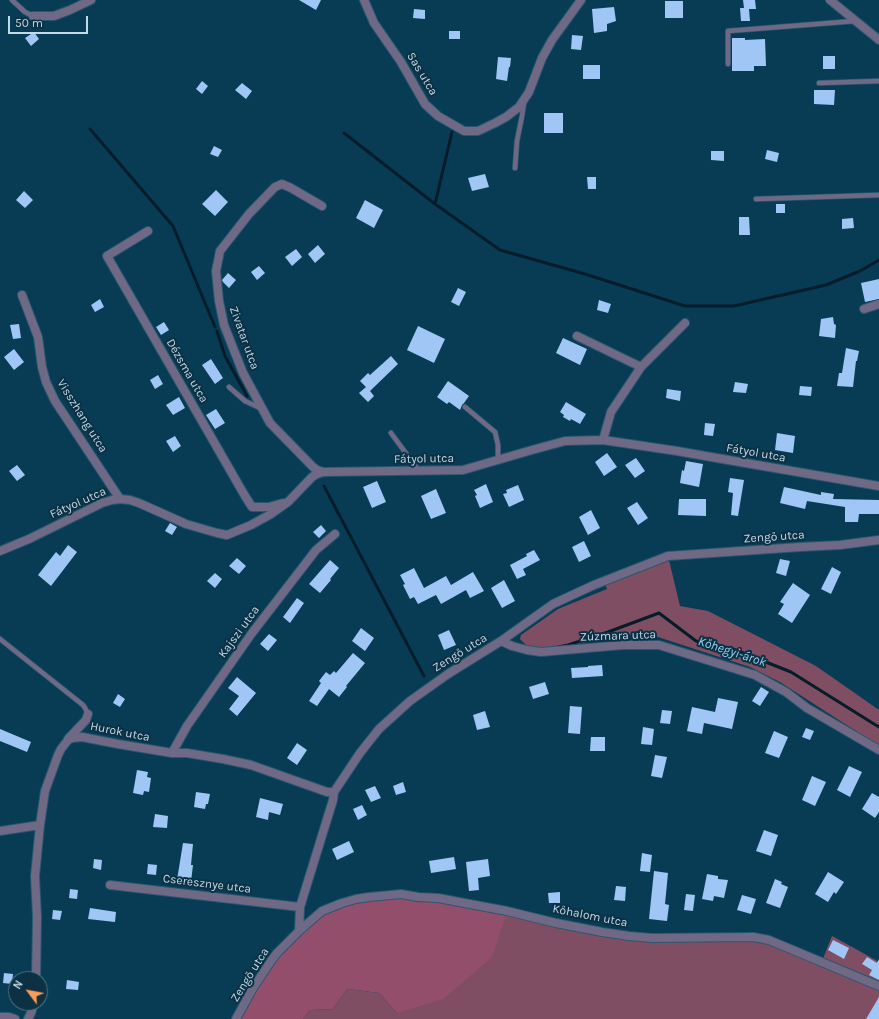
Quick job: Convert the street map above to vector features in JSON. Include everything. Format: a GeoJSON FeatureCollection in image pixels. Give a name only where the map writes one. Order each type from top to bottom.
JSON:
{"type":"FeatureCollection","features":[{"type":"Feature","properties":{"kind":"street"},"geometry":{"type":"LineString","coordinates":[[33,16],[54,16],[91,0]]}},
{"type":"Feature","properties":{"kind":"street","name":"Sas utca"},"geometry":{"type":"LineString","coordinates":[[364,0],[374,23],[401,62],[425,104],[438,116],[464,131],[478,131],[506,118],[519,107],[530,92],[542,58],[552,40],[581,0]]}},
{"type":"Feature","properties":{"kind":"street"},"geometry":{"type":"LineString","coordinates":[[830,0],[879,40]]}},
{"type":"Feature","properties":{"kind":"street","name":"Zivatar utca"},"geometry":{"type":"LineString","coordinates":[[322,206],[292,188],[282,184],[275,187],[241,223],[220,251],[216,271],[218,301],[224,325],[242,373],[270,423],[313,467],[323,472]]}},
{"type":"Feature","properties":{"kind":"street","name":"Dézsma utca"},"geometry":{"type":"LineString","coordinates":[[148,231],[107,256],[252,506],[261,507],[288,502]]}},
{"type":"Feature","properties":{"kind":"street","name":"Visszhang utca"},"geometry":{"type":"LineString","coordinates":[[22,295],[38,337],[42,367],[46,382],[55,401],[120,499]]}},
{"type":"Feature","properties":{"kind":"street"},"geometry":{"type":"LineString","coordinates":[[864,309],[879,304]]}},
{"type":"Feature","properties":{"kind":"street"},"geometry":{"type":"LineString","coordinates":[[603,440],[611,412],[641,367],[685,323]]}},
{"type":"Feature","properties":{"kind":"street"},"geometry":{"type":"LineString","coordinates":[[577,336],[641,367]]}},
{"type":"Feature","properties":{"kind":"street","name":"Fátyol utca"},"geometry":{"type":"LineString","coordinates":[[0,551],[102,503],[112,500],[130,500],[186,524],[227,535],[251,525],[271,514],[288,502],[312,477],[323,472],[463,470],[565,442],[603,440],[678,451],[711,458],[879,486]]}},
{"type":"Feature","properties":{"kind":"street","name":"Kajszi utca"},"geometry":{"type":"LineString","coordinates":[[172,753],[187,726],[252,633],[316,550],[335,534]]}},
{"type":"Feature","properties":{"kind":"street","name":"Zengő utca"},"geometry":{"type":"LineString","coordinates":[[236,1019],[253,988],[271,961],[281,948],[299,931],[300,908],[333,800],[334,792],[360,753],[379,729],[410,701],[448,674],[501,641],[553,604],[594,585],[668,556],[840,545],[879,540]]}},
{"type":"Feature","properties":{"kind":"street","name":"Zúzmara utca"},"geometry":{"type":"LineString","coordinates":[[501,641],[512,646],[541,652],[622,645],[659,645],[755,674],[786,692],[807,708],[879,750]]}},
{"type":"Feature","properties":{"kind":"street"},"geometry":{"type":"LineString","coordinates":[[36,971],[37,917],[35,876],[45,791],[64,744],[86,720],[88,714]]}},
{"type":"Feature","properties":{"kind":"street","name":"Hurok utca"},"geometry":{"type":"LineString","coordinates":[[68,740],[82,737],[172,753],[187,753],[251,765],[327,792],[334,792]]}},
{"type":"Feature","properties":{"kind":"street"},"geometry":{"type":"LineString","coordinates":[[0,831],[40,825]]}},
{"type":"Feature","properties":{"kind":"street","name":"Cseresznye utca"},"geometry":{"type":"LineString","coordinates":[[110,885],[300,908]]}},
{"type":"Feature","properties":{"kind":"street","name":"Kőhalom utca"},"geometry":{"type":"LineString","coordinates":[[299,931],[322,911],[342,903],[362,898],[401,894],[438,898],[629,936],[652,938],[753,937],[769,940],[879,986]]}},
{"type":"Feature","properties":{"kind":"street"},"geometry":{"type":"LineString","coordinates":[[0,1017],[15,1019]]}},
{"type":"Feature","properties":{"kind":"lane"},"geometry":{"type":"LineString","coordinates":[[12,0],[25,12],[33,16]]}},
{"type":"Feature","properties":{"kind":"lane"},"geometry":{"type":"LineString","coordinates":[[728,64],[728,31],[855,21]]}},
{"type":"Feature","properties":{"kind":"lane"},"geometry":{"type":"LineString","coordinates":[[819,83],[879,81]]}},
{"type":"Feature","properties":{"kind":"lane"},"geometry":{"type":"LineString","coordinates":[[515,168],[517,141],[524,100]]}},
{"type":"Feature","properties":{"kind":"lane"},"geometry":{"type":"LineString","coordinates":[[756,199],[879,195]]}},
{"type":"Feature","properties":{"kind":"lane"},"geometry":{"type":"LineString","coordinates":[[229,387],[245,401],[262,408]]}},
{"type":"Feature","properties":{"kind":"lane"},"geometry":{"type":"LineString","coordinates":[[465,407],[495,432],[498,445],[498,461]]}},
{"type":"Feature","properties":{"kind":"lane"},"geometry":{"type":"LineString","coordinates":[[391,433],[419,471]]}},
{"type":"Feature","properties":{"kind":"lane"},"geometry":{"type":"LineString","coordinates":[[0,639],[83,706],[88,714]]}},
{"type":"Feature","properties":{"kind":"shaded area"},"geometry":{"type":"Polygon","coordinates":[[[669,560],[680,606],[708,611],[816,666],[879,710],[879,746],[780,682],[750,667],[655,636],[633,634],[541,650],[526,645],[520,639],[521,635],[558,609],[607,589],[605,584],[669,560]]]}},
{"type":"Feature","properties":{"kind":"shaded area"},"geometry":{"type":"Polygon","coordinates":[[[401,894],[507,911],[492,957],[443,999],[397,1013],[379,993],[347,989],[333,1009],[310,1010],[303,1019],[236,1019],[263,974],[308,924],[342,903],[401,894]]]}},
{"type":"Feature","properties":{"kind":"shaded area"},"geometry":{"type":"Polygon","coordinates":[[[507,911],[629,936],[753,937],[822,961],[832,936],[879,962],[879,1019],[303,1019],[310,1010],[333,1009],[347,989],[379,993],[397,1013],[507,911]]]}},
{"type":"Feature","properties":{"kind":"building"},"geometry":{"type":"Polygon","coordinates":[[[299,0],[321,0],[316,10],[299,0]]]}},
{"type":"Feature","properties":{"kind":"building"},"geometry":{"type":"Polygon","coordinates":[[[743,0],[755,0],[756,9],[749,9],[750,21],[741,21],[740,8],[744,8],[743,0]]]}},
{"type":"Feature","properties":{"kind":"building"},"geometry":{"type":"Polygon","coordinates":[[[665,1],[683,1],[683,18],[665,18],[665,1]]]}},
{"type":"Feature","properties":{"kind":"building"},"geometry":{"type":"Polygon","coordinates":[[[614,7],[616,21],[607,24],[607,31],[594,33],[592,9],[614,7]]]}},
{"type":"Feature","properties":{"kind":"building"},"geometry":{"type":"Polygon","coordinates":[[[414,9],[425,10],[425,19],[413,18],[414,9]]]}},
{"type":"Feature","properties":{"kind":"building"},"geometry":{"type":"Polygon","coordinates":[[[449,31],[460,31],[460,39],[449,39],[449,31]]]}},
{"type":"Feature","properties":{"kind":"building"},"geometry":{"type":"Polygon","coordinates":[[[34,32],[39,39],[31,46],[25,38],[34,32]]]}},
{"type":"Feature","properties":{"kind":"building"},"geometry":{"type":"Polygon","coordinates":[[[572,35],[583,36],[581,50],[571,49],[572,35]]]}},
{"type":"Feature","properties":{"kind":"building"},"geometry":{"type":"Polygon","coordinates":[[[732,38],[745,38],[745,40],[765,39],[766,66],[754,66],[754,71],[732,71],[732,38]]]}},
{"type":"Feature","properties":{"kind":"building"},"geometry":{"type":"Polygon","coordinates":[[[823,56],[835,56],[835,69],[823,69],[823,56]]]}},
{"type":"Feature","properties":{"kind":"building"},"geometry":{"type":"Polygon","coordinates":[[[498,57],[511,58],[507,81],[496,79],[498,57]]]}},
{"type":"Feature","properties":{"kind":"building"},"geometry":{"type":"Polygon","coordinates":[[[583,65],[600,65],[600,79],[583,79],[583,65]]]}},
{"type":"Feature","properties":{"kind":"building"},"geometry":{"type":"Polygon","coordinates":[[[202,81],[208,86],[202,94],[196,89],[202,81]]]}},
{"type":"Feature","properties":{"kind":"building"},"geometry":{"type":"Polygon","coordinates":[[[242,83],[252,91],[246,99],[235,90],[242,83]]]}},
{"type":"Feature","properties":{"kind":"building"},"geometry":{"type":"Polygon","coordinates":[[[814,90],[835,90],[834,105],[814,104],[814,90]]]}},
{"type":"Feature","properties":{"kind":"building"},"geometry":{"type":"Polygon","coordinates":[[[544,113],[563,113],[563,133],[544,133],[544,113]]]}},
{"type":"Feature","properties":{"kind":"building"},"geometry":{"type":"Polygon","coordinates":[[[214,146],[222,150],[218,157],[210,154],[214,146]]]}},
{"type":"Feature","properties":{"kind":"building"},"geometry":{"type":"Polygon","coordinates":[[[767,150],[779,153],[777,162],[765,159],[767,150]]]}},
{"type":"Feature","properties":{"kind":"building"},"geometry":{"type":"Polygon","coordinates":[[[711,151],[724,151],[724,161],[711,160],[711,151]]]}},
{"type":"Feature","properties":{"kind":"building"},"geometry":{"type":"Polygon","coordinates":[[[485,174],[489,187],[472,191],[468,178],[485,174]]]}},
{"type":"Feature","properties":{"kind":"building"},"geometry":{"type":"Polygon","coordinates":[[[587,177],[596,177],[596,189],[588,189],[587,177]]]}},
{"type":"Feature","properties":{"kind":"building"},"geometry":{"type":"Polygon","coordinates":[[[216,190],[228,202],[215,216],[202,204],[216,190]]]}},
{"type":"Feature","properties":{"kind":"building"},"geometry":{"type":"Polygon","coordinates":[[[24,191],[33,200],[25,208],[16,200],[24,191]]]}},
{"type":"Feature","properties":{"kind":"building"},"geometry":{"type":"Polygon","coordinates":[[[365,200],[383,210],[374,228],[356,218],[365,200]]]}},
{"type":"Feature","properties":{"kind":"building"},"geometry":{"type":"Polygon","coordinates":[[[776,204],[785,204],[785,213],[776,213],[776,204]]]}},
{"type":"Feature","properties":{"kind":"building"},"geometry":{"type":"Polygon","coordinates":[[[739,217],[749,217],[750,235],[739,235],[739,217]]]}},
{"type":"Feature","properties":{"kind":"building"},"geometry":{"type":"Polygon","coordinates":[[[853,218],[854,228],[842,229],[842,219],[853,218]]]}},
{"type":"Feature","properties":{"kind":"building"},"geometry":{"type":"Polygon","coordinates":[[[318,245],[325,254],[315,263],[308,254],[318,245]]]}},
{"type":"Feature","properties":{"kind":"building"},"geometry":{"type":"Polygon","coordinates":[[[296,249],[302,257],[292,266],[285,257],[296,249]]]}},
{"type":"Feature","properties":{"kind":"building"},"geometry":{"type":"Polygon","coordinates":[[[259,266],[265,273],[257,280],[251,272],[259,266]]]}},
{"type":"Feature","properties":{"kind":"building"},"geometry":{"type":"Polygon","coordinates":[[[228,273],[236,280],[229,288],[222,280],[228,273]]]}},
{"type":"Feature","properties":{"kind":"building"},"geometry":{"type":"Polygon","coordinates":[[[879,279],[879,299],[865,302],[861,283],[879,279]]]}},
{"type":"Feature","properties":{"kind":"building"},"geometry":{"type":"Polygon","coordinates":[[[458,288],[466,292],[459,306],[451,302],[458,288]]]}},
{"type":"Feature","properties":{"kind":"building"},"geometry":{"type":"Polygon","coordinates":[[[100,299],[104,307],[95,312],[91,305],[100,299]]]}},
{"type":"Feature","properties":{"kind":"building"},"geometry":{"type":"Polygon","coordinates":[[[599,300],[611,304],[608,313],[597,310],[599,300]]]}},
{"type":"Feature","properties":{"kind":"building"},"geometry":{"type":"Polygon","coordinates":[[[833,317],[834,324],[836,325],[835,338],[819,336],[821,319],[833,317]]]}},
{"type":"Feature","properties":{"kind":"building"},"geometry":{"type":"Polygon","coordinates":[[[164,322],[169,330],[161,335],[156,327],[164,322]]]}},
{"type":"Feature","properties":{"kind":"building"},"geometry":{"type":"Polygon","coordinates":[[[19,324],[21,338],[13,339],[10,325],[19,324]]]}},
{"type":"Feature","properties":{"kind":"building"},"geometry":{"type":"Polygon","coordinates":[[[418,326],[445,339],[434,363],[407,350],[418,326]]]}},
{"type":"Feature","properties":{"kind":"building"},"geometry":{"type":"Polygon","coordinates":[[[563,338],[587,349],[580,365],[556,353],[563,338]]]}},
{"type":"Feature","properties":{"kind":"building"},"geometry":{"type":"Polygon","coordinates":[[[846,348],[859,351],[856,361],[853,387],[837,386],[839,373],[842,373],[846,348]]]}},
{"type":"Feature","properties":{"kind":"building"},"geometry":{"type":"Polygon","coordinates":[[[14,349],[24,362],[14,370],[4,357],[14,349]]]}},
{"type":"Feature","properties":{"kind":"building"},"geometry":{"type":"Polygon","coordinates":[[[391,356],[398,364],[370,391],[374,396],[368,402],[359,393],[366,387],[360,381],[368,373],[370,375],[391,356]]]}},
{"type":"Feature","properties":{"kind":"building"},"geometry":{"type":"Polygon","coordinates":[[[211,359],[223,378],[215,384],[202,365],[211,359]]]}},
{"type":"Feature","properties":{"kind":"building"},"geometry":{"type":"Polygon","coordinates":[[[158,375],[163,384],[155,389],[150,380],[158,375]]]}},
{"type":"Feature","properties":{"kind":"building"},"geometry":{"type":"Polygon","coordinates":[[[448,381],[469,396],[460,410],[449,402],[447,404],[437,397],[448,381]]]}},
{"type":"Feature","properties":{"kind":"building"},"geometry":{"type":"Polygon","coordinates":[[[735,382],[748,384],[746,393],[733,392],[735,382]]]}},
{"type":"Feature","properties":{"kind":"building"},"geometry":{"type":"Polygon","coordinates":[[[800,386],[812,387],[811,396],[799,395],[800,386]]]}},
{"type":"Feature","properties":{"kind":"building"},"geometry":{"type":"Polygon","coordinates":[[[667,389],[681,391],[680,401],[666,398],[667,389]]]}},
{"type":"Feature","properties":{"kind":"building"},"geometry":{"type":"Polygon","coordinates":[[[179,397],[185,408],[173,415],[166,405],[179,397]]]}},
{"type":"Feature","properties":{"kind":"building"},"geometry":{"type":"Polygon","coordinates":[[[566,402],[586,414],[580,424],[563,417],[564,415],[560,412],[566,402]]]}},
{"type":"Feature","properties":{"kind":"building"},"geometry":{"type":"Polygon","coordinates":[[[216,409],[225,423],[215,429],[206,415],[216,409]]]}},
{"type":"Feature","properties":{"kind":"building"},"geometry":{"type":"Polygon","coordinates":[[[705,423],[715,424],[713,436],[704,435],[705,423]]]}},
{"type":"Feature","properties":{"kind":"building"},"geometry":{"type":"Polygon","coordinates":[[[777,433],[795,436],[793,453],[775,450],[777,433]]]}},
{"type":"Feature","properties":{"kind":"building"},"geometry":{"type":"Polygon","coordinates":[[[175,436],[181,446],[173,452],[166,441],[175,436]]]}},
{"type":"Feature","properties":{"kind":"building"},"geometry":{"type":"Polygon","coordinates":[[[607,453],[617,467],[604,476],[595,462],[607,453]]]}},
{"type":"Feature","properties":{"kind":"building"},"geometry":{"type":"Polygon","coordinates":[[[636,458],[645,471],[635,478],[625,465],[636,458]]]}},
{"type":"Feature","properties":{"kind":"building"},"geometry":{"type":"Polygon","coordinates":[[[686,461],[703,464],[699,487],[680,483],[682,470],[684,471],[686,461]]]}},
{"type":"Feature","properties":{"kind":"building"},"geometry":{"type":"Polygon","coordinates":[[[17,465],[25,475],[17,481],[9,471],[17,465]]]}},
{"type":"Feature","properties":{"kind":"building"},"geometry":{"type":"Polygon","coordinates":[[[730,478],[744,480],[738,516],[731,515],[733,493],[728,492],[730,478]]]}},
{"type":"Feature","properties":{"kind":"building"},"geometry":{"type":"Polygon","coordinates":[[[377,481],[386,502],[372,508],[363,487],[377,481]]]}},
{"type":"Feature","properties":{"kind":"building"},"geometry":{"type":"Polygon","coordinates":[[[486,484],[493,502],[480,508],[475,496],[477,495],[474,490],[486,484]]]}},
{"type":"Feature","properties":{"kind":"building"},"geometry":{"type":"Polygon","coordinates":[[[518,485],[524,500],[509,507],[503,494],[507,493],[506,490],[518,485]]]}},
{"type":"Feature","properties":{"kind":"building"},"geometry":{"type":"Polygon","coordinates":[[[784,487],[821,495],[821,492],[834,494],[833,499],[879,500],[879,514],[859,514],[858,522],[845,522],[845,507],[807,501],[805,509],[780,503],[784,487]]]}},
{"type":"Feature","properties":{"kind":"building"},"geometry":{"type":"Polygon","coordinates":[[[436,489],[446,513],[431,519],[421,496],[436,489]]]}},
{"type":"Feature","properties":{"kind":"building"},"geometry":{"type":"Polygon","coordinates":[[[679,499],[706,499],[706,516],[678,515],[679,499]]]}},
{"type":"Feature","properties":{"kind":"building"},"geometry":{"type":"Polygon","coordinates":[[[637,502],[648,518],[638,525],[627,508],[637,502]]]}},
{"type":"Feature","properties":{"kind":"building"},"geometry":{"type":"Polygon","coordinates":[[[591,510],[600,528],[588,535],[579,517],[591,510]]]}},
{"type":"Feature","properties":{"kind":"building"},"geometry":{"type":"Polygon","coordinates":[[[170,523],[177,527],[172,535],[165,531],[170,523]]]}},
{"type":"Feature","properties":{"kind":"building"},"geometry":{"type":"Polygon","coordinates":[[[321,525],[326,531],[319,538],[313,532],[321,525]]]}},
{"type":"Feature","properties":{"kind":"building"},"geometry":{"type":"Polygon","coordinates":[[[584,541],[591,556],[579,562],[572,547],[584,541]]]}},
{"type":"Feature","properties":{"kind":"building"},"geometry":{"type":"Polygon","coordinates":[[[68,545],[77,552],[51,586],[38,575],[56,552],[60,556],[68,545]]]}},
{"type":"Feature","properties":{"kind":"building"},"geometry":{"type":"Polygon","coordinates":[[[534,550],[540,560],[523,569],[526,575],[517,579],[510,565],[527,556],[526,554],[534,550]]]}},
{"type":"Feature","properties":{"kind":"building"},"geometry":{"type":"Polygon","coordinates":[[[237,558],[246,566],[239,574],[229,566],[237,558]]]}},
{"type":"Feature","properties":{"kind":"building"},"geometry":{"type":"Polygon","coordinates":[[[780,559],[790,561],[786,576],[776,573],[780,559]]]}},
{"type":"Feature","properties":{"kind":"building"},"geometry":{"type":"Polygon","coordinates":[[[330,560],[339,568],[320,593],[309,584],[330,560]]]}},
{"type":"Feature","properties":{"kind":"building"},"geometry":{"type":"Polygon","coordinates":[[[832,567],[841,572],[831,594],[821,589],[832,567]]]}},
{"type":"Feature","properties":{"kind":"building"},"geometry":{"type":"Polygon","coordinates":[[[414,568],[424,588],[446,576],[451,585],[473,572],[484,591],[470,598],[466,590],[441,604],[436,595],[418,604],[414,597],[410,599],[400,575],[414,568]]]}},
{"type":"Feature","properties":{"kind":"building"},"geometry":{"type":"Polygon","coordinates":[[[215,573],[222,579],[215,588],[207,581],[215,573]]]}},
{"type":"Feature","properties":{"kind":"building"},"geometry":{"type":"Polygon","coordinates":[[[504,580],[515,601],[502,608],[491,588],[504,580]]]}},
{"type":"Feature","properties":{"kind":"building"},"geometry":{"type":"Polygon","coordinates":[[[793,583],[810,595],[792,623],[778,614],[784,604],[780,602],[793,583]]]}},
{"type":"Feature","properties":{"kind":"building"},"geometry":{"type":"Polygon","coordinates":[[[297,598],[304,603],[290,623],[283,617],[297,598]]]}},
{"type":"Feature","properties":{"kind":"building"},"geometry":{"type":"Polygon","coordinates":[[[361,628],[374,638],[365,651],[352,641],[361,628]]]}},
{"type":"Feature","properties":{"kind":"building"},"geometry":{"type":"Polygon","coordinates":[[[449,630],[456,645],[444,650],[438,635],[449,630]]]}},
{"type":"Feature","properties":{"kind":"building"},"geometry":{"type":"Polygon","coordinates":[[[269,634],[277,640],[268,651],[260,644],[269,634]]]}},
{"type":"Feature","properties":{"kind":"building"},"geometry":{"type":"Polygon","coordinates":[[[353,653],[365,663],[339,697],[329,689],[317,706],[309,701],[321,683],[319,681],[326,672],[330,675],[334,671],[336,673],[353,653]]]}},
{"type":"Feature","properties":{"kind":"building"},"geometry":{"type":"Polygon","coordinates":[[[602,665],[603,676],[572,678],[571,668],[602,665]]]}},
{"type":"Feature","properties":{"kind":"building"},"geometry":{"type":"Polygon","coordinates":[[[237,677],[256,693],[237,716],[229,709],[239,696],[228,688],[237,677]]]}},
{"type":"Feature","properties":{"kind":"building"},"geometry":{"type":"Polygon","coordinates":[[[545,682],[549,694],[533,699],[529,687],[545,682]]]}},
{"type":"Feature","properties":{"kind":"building"},"geometry":{"type":"Polygon","coordinates":[[[761,687],[769,692],[760,706],[752,701],[761,687]]]}},
{"type":"Feature","properties":{"kind":"building"},"geometry":{"type":"Polygon","coordinates":[[[118,694],[125,699],[120,707],[113,703],[118,694]]]}},
{"type":"Feature","properties":{"kind":"building"},"geometry":{"type":"Polygon","coordinates":[[[718,698],[738,702],[732,729],[704,723],[702,734],[687,731],[692,707],[715,712],[718,698]]]}},
{"type":"Feature","properties":{"kind":"building"},"geometry":{"type":"Polygon","coordinates":[[[570,706],[582,707],[580,734],[568,733],[570,706]]]}},
{"type":"Feature","properties":{"kind":"building"},"geometry":{"type":"Polygon","coordinates":[[[662,710],[672,711],[670,724],[660,723],[662,710]]]}},
{"type":"Feature","properties":{"kind":"building"},"geometry":{"type":"Polygon","coordinates":[[[485,711],[490,727],[477,730],[473,715],[485,711]]]}},
{"type":"Feature","properties":{"kind":"building"},"geometry":{"type":"Polygon","coordinates":[[[643,727],[654,729],[652,745],[641,744],[643,727]]]}},
{"type":"Feature","properties":{"kind":"building"},"geometry":{"type":"Polygon","coordinates":[[[806,728],[814,731],[810,740],[802,737],[806,728]]]}},
{"type":"Feature","properties":{"kind":"building"},"geometry":{"type":"Polygon","coordinates":[[[0,729],[31,742],[27,752],[0,741],[0,729]]]}},
{"type":"Feature","properties":{"kind":"building"},"geometry":{"type":"Polygon","coordinates":[[[774,731],[788,737],[779,758],[765,753],[774,731]]]}},
{"type":"Feature","properties":{"kind":"building"},"geometry":{"type":"Polygon","coordinates":[[[591,737],[605,737],[605,751],[590,751],[591,737]]]}},
{"type":"Feature","properties":{"kind":"building"},"geometry":{"type":"Polygon","coordinates":[[[297,743],[307,750],[297,765],[287,758],[297,743]]]}},
{"type":"Feature","properties":{"kind":"building"},"geometry":{"type":"Polygon","coordinates":[[[655,755],[667,757],[662,778],[651,776],[655,755]]]}},
{"type":"Feature","properties":{"kind":"building"},"geometry":{"type":"Polygon","coordinates":[[[849,766],[862,772],[850,797],[837,790],[849,766]]]}},
{"type":"Feature","properties":{"kind":"building"},"geometry":{"type":"Polygon","coordinates":[[[137,770],[148,772],[147,777],[151,778],[149,792],[144,791],[143,795],[133,793],[137,770]]]}},
{"type":"Feature","properties":{"kind":"building"},"geometry":{"type":"Polygon","coordinates":[[[812,776],[826,782],[815,806],[802,800],[812,776]]]}},
{"type":"Feature","properties":{"kind":"building"},"geometry":{"type":"Polygon","coordinates":[[[403,782],[406,792],[396,795],[393,786],[403,782]]]}},
{"type":"Feature","properties":{"kind":"building"},"geometry":{"type":"Polygon","coordinates":[[[375,786],[381,798],[371,802],[365,790],[375,786]]]}},
{"type":"Feature","properties":{"kind":"building"},"geometry":{"type":"Polygon","coordinates":[[[196,792],[210,794],[208,804],[206,804],[205,809],[194,807],[196,792]]]}},
{"type":"Feature","properties":{"kind":"building"},"geometry":{"type":"Polygon","coordinates":[[[872,793],[879,797],[879,812],[875,818],[862,809],[872,793]]]}},
{"type":"Feature","properties":{"kind":"building"},"geometry":{"type":"Polygon","coordinates":[[[260,798],[283,804],[280,815],[269,812],[268,820],[256,817],[260,798]]]}},
{"type":"Feature","properties":{"kind":"building"},"geometry":{"type":"Polygon","coordinates":[[[362,805],[367,815],[358,820],[353,809],[362,805]]]}},
{"type":"Feature","properties":{"kind":"building"},"geometry":{"type":"Polygon","coordinates":[[[155,814],[168,816],[167,828],[153,827],[155,814]]]}},
{"type":"Feature","properties":{"kind":"building"},"geometry":{"type":"Polygon","coordinates":[[[764,830],[778,835],[771,856],[756,851],[764,830]]]}},
{"type":"Feature","properties":{"kind":"building"},"geometry":{"type":"Polygon","coordinates":[[[349,841],[354,852],[337,860],[332,849],[349,841]]]}},
{"type":"Feature","properties":{"kind":"building"},"geometry":{"type":"Polygon","coordinates":[[[183,843],[193,844],[191,882],[177,880],[183,843]]]}},
{"type":"Feature","properties":{"kind":"building"},"geometry":{"type":"Polygon","coordinates":[[[642,853],[652,855],[650,872],[640,871],[642,853]]]}},
{"type":"Feature","properties":{"kind":"building"},"geometry":{"type":"Polygon","coordinates":[[[454,857],[456,869],[431,873],[429,861],[454,857]]]}},
{"type":"Feature","properties":{"kind":"building"},"geometry":{"type":"Polygon","coordinates":[[[94,859],[102,860],[101,870],[93,868],[94,859]]]}},
{"type":"Feature","properties":{"kind":"building"},"geometry":{"type":"Polygon","coordinates":[[[488,859],[490,876],[478,878],[479,890],[469,891],[466,862],[488,859]]]}},
{"type":"Feature","properties":{"kind":"building"},"geometry":{"type":"Polygon","coordinates":[[[148,864],[157,865],[156,875],[147,874],[148,864]]]}},
{"type":"Feature","properties":{"kind":"building"},"geometry":{"type":"Polygon","coordinates":[[[654,871],[668,873],[665,904],[669,905],[667,921],[649,919],[654,871]]]}},
{"type":"Feature","properties":{"kind":"building"},"geometry":{"type":"Polygon","coordinates":[[[828,872],[844,882],[836,894],[834,892],[828,902],[815,894],[828,872]]]}},
{"type":"Feature","properties":{"kind":"building"},"geometry":{"type":"Polygon","coordinates":[[[707,874],[718,876],[718,879],[728,880],[724,898],[714,896],[713,901],[702,899],[707,874]]]}},
{"type":"Feature","properties":{"kind":"building"},"geometry":{"type":"Polygon","coordinates":[[[775,879],[788,887],[780,908],[766,903],[775,879]]]}},
{"type":"Feature","properties":{"kind":"building"},"geometry":{"type":"Polygon","coordinates":[[[616,886],[626,887],[625,901],[614,900],[616,886]]]}},
{"type":"Feature","properties":{"kind":"building"},"geometry":{"type":"Polygon","coordinates":[[[70,889],[78,890],[77,899],[69,898],[70,889]]]}},
{"type":"Feature","properties":{"kind":"building"},"geometry":{"type":"Polygon","coordinates":[[[560,892],[560,903],[549,903],[548,893],[560,892]]]}},
{"type":"Feature","properties":{"kind":"building"},"geometry":{"type":"Polygon","coordinates":[[[686,894],[695,895],[693,911],[684,910],[686,894]]]}},
{"type":"Feature","properties":{"kind":"building"},"geometry":{"type":"Polygon","coordinates":[[[742,895],[756,899],[751,914],[737,910],[742,895]]]}},
{"type":"Feature","properties":{"kind":"building"},"geometry":{"type":"Polygon","coordinates":[[[90,908],[116,912],[115,922],[88,919],[90,908]]]}},
{"type":"Feature","properties":{"kind":"building"},"geometry":{"type":"Polygon","coordinates":[[[53,910],[62,911],[60,920],[52,919],[53,910]]]}},
{"type":"Feature","properties":{"kind":"building"},"geometry":{"type":"Polygon","coordinates":[[[833,940],[849,948],[844,959],[828,950],[833,940]]]}},
{"type":"Feature","properties":{"kind":"building"},"geometry":{"type":"Polygon","coordinates":[[[867,957],[877,963],[879,959],[879,980],[869,975],[872,970],[862,964],[867,957]]]}},
{"type":"Feature","properties":{"kind":"building"},"geometry":{"type":"Polygon","coordinates":[[[4,973],[8,973],[8,984],[3,983],[4,973]]]}},
{"type":"Feature","properties":{"kind":"building"},"geometry":{"type":"Polygon","coordinates":[[[67,980],[79,982],[78,990],[66,989],[67,980]]]}},
{"type":"Feature","properties":{"kind":"building"},"geometry":{"type":"Polygon","coordinates":[[[879,997],[879,1019],[866,1019],[879,997]]]}},
{"type":"Feature","properties":{"kind":"waterway"},"geometry":{"type":"LineString","coordinates":[[90,129],[173,226],[215,327]]}},
{"type":"Feature","properties":{"kind":"waterway"},"geometry":{"type":"LineString","coordinates":[[435,204],[452,132]]}},
{"type":"Feature","properties":{"kind":"waterway"},"geometry":{"type":"LineString","coordinates":[[344,133],[435,204],[500,250],[585,274],[685,306],[734,306],[826,285],[860,271],[879,260]]}},
{"type":"Feature","properties":{"kind":"waterway"},"geometry":{"type":"LineString","coordinates":[[217,331],[225,356],[247,396]]}},
{"type":"Feature","properties":{"kind":"waterway"},"geometry":{"type":"LineString","coordinates":[[324,486],[424,676]]}},
{"type":"Feature","properties":{"kind":"waterway","name":"Kőhegyi-árok"},"geometry":{"type":"LineString","coordinates":[[558,647],[608,632],[659,613],[696,641],[733,649],[791,672],[879,727]]}}]}
